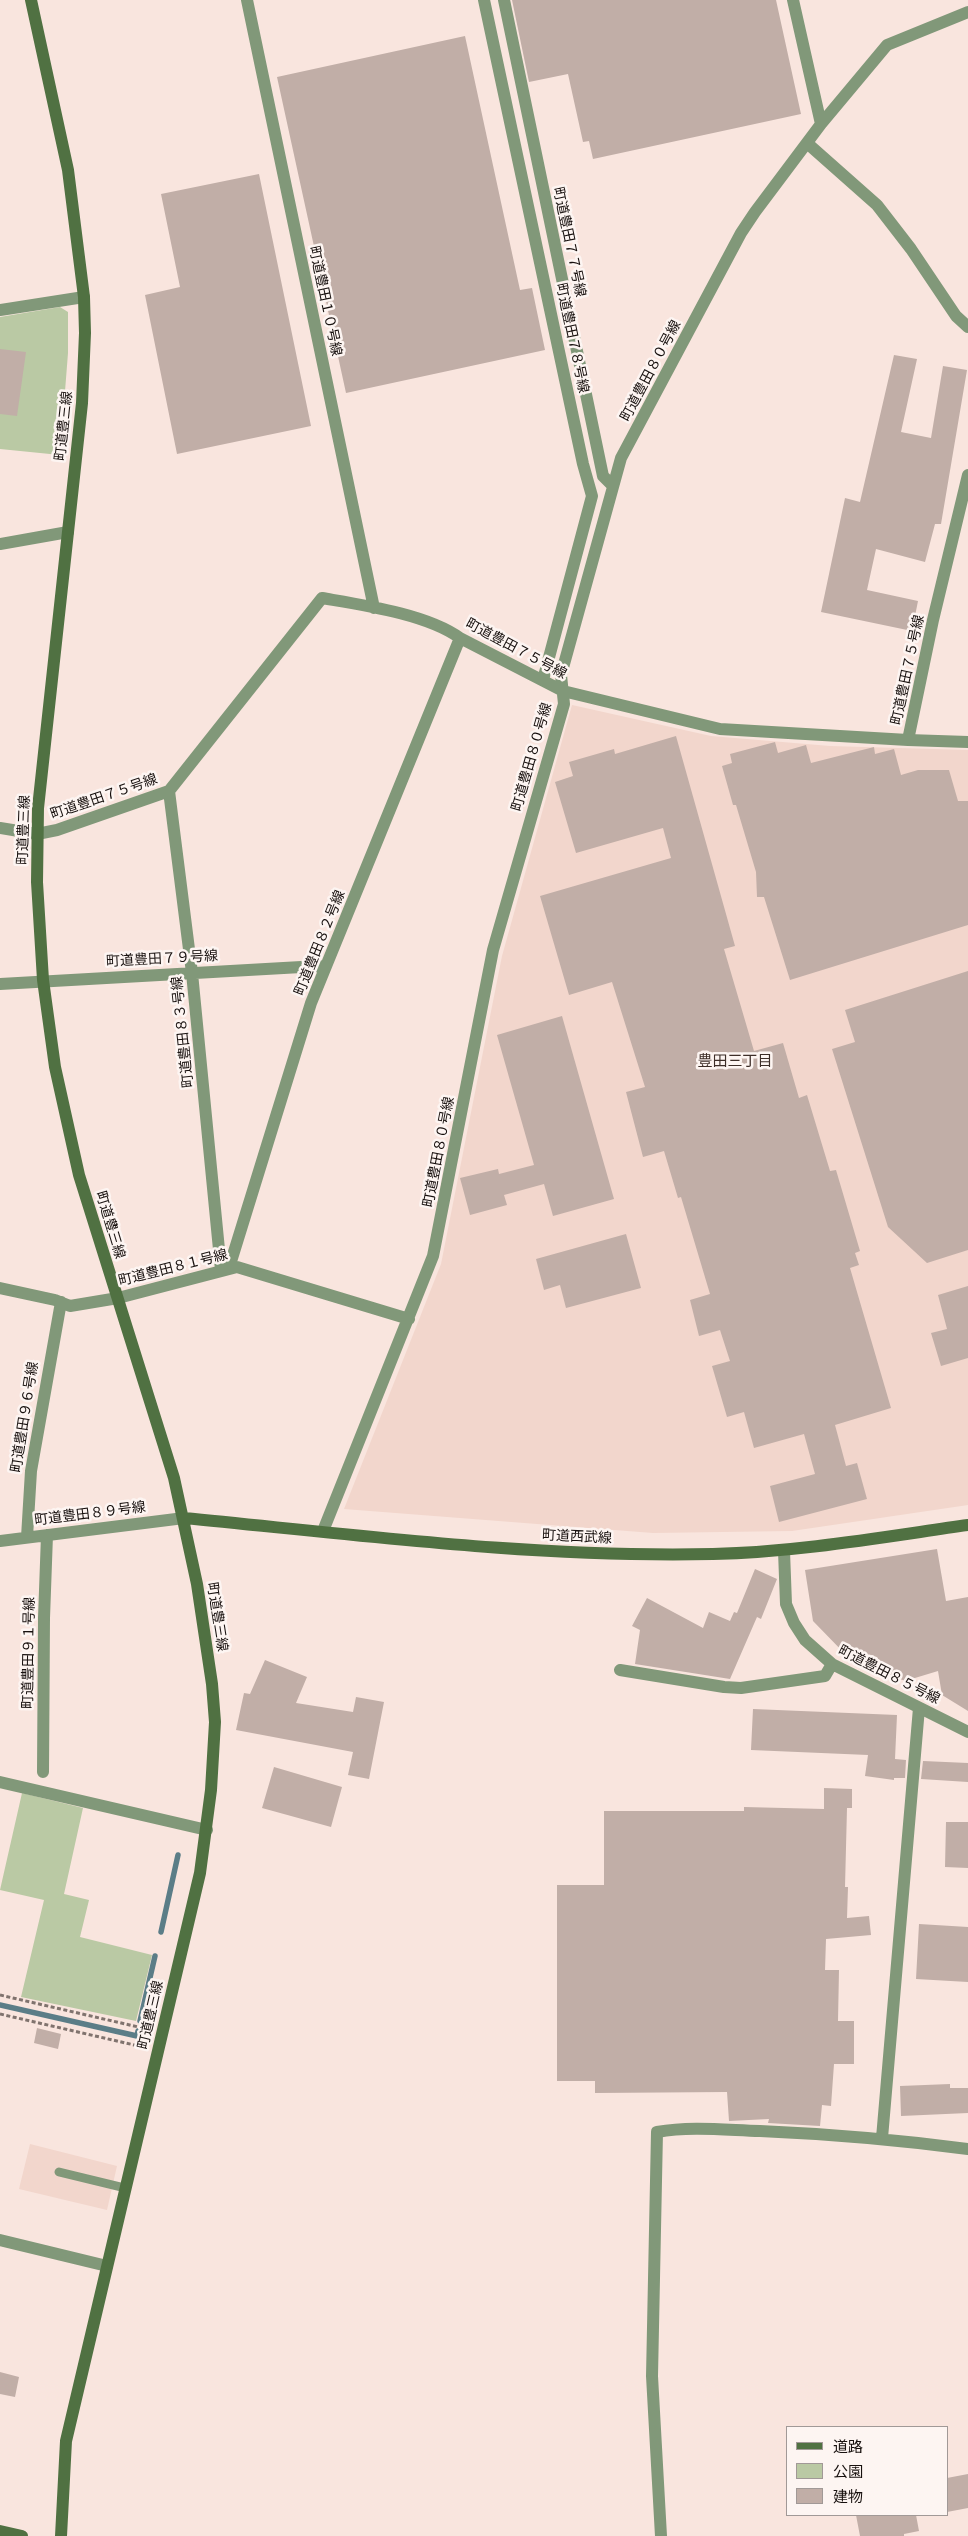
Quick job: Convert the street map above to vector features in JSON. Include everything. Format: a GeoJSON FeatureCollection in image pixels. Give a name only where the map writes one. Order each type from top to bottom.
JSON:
{"type":"FeatureCollection","features":[{"type":"Feature","properties":{"kind":"street","name":"町道豊三線"},"geometry":{"type":"LineString","coordinates":[[31,0],[68,170],[84,297],[84,381],[42,762],[37,834],[43,980],[55,1067],[79,1175],[184,1518],[196,1584],[213,1703],[213,1750],[207,1830],[200,1873],[66,2441],[61,2536]]}},
{"type":"Feature","properties":{"kind":"street","name":"町道豊田１０号線"},"geometry":{"type":"LineString","coordinates":[[247,0],[374,608]]}},
{"type":"Feature","properties":{"kind":"street","name":"町道豊田７８号線"},"geometry":{"type":"LineString","coordinates":[[484,0],[583,464],[592,496],[543,680]]}},
{"type":"Feature","properties":{"kind":"street","name":"町道豊田７７号線"},"geometry":{"type":"LineString","coordinates":[[504,0],[603,476],[613,486]]}},
{"type":"Feature","properties":{"kind":"street"},"geometry":{"type":"LineString","coordinates":[[793,0],[821,124]]}},
{"type":"Feature","properties":{"kind":"street","name":"町道豊田８０号線"},"geometry":{"type":"LineString","coordinates":[[322,1531],[409,1319],[438,1240],[493,950],[564,704],[561,675],[621,458],[741,234],[755,212],[821,124],[888,45],[968,12]]}},
{"type":"Feature","properties":{"kind":"street"},"geometry":{"type":"LineString","coordinates":[[807,143],[877,205],[911,249],[956,316],[968,327]]}},
{"type":"Feature","properties":{"kind":"street"},"geometry":{"type":"LineString","coordinates":[[0,310],[84,297]]}},
{"type":"Feature","properties":{"kind":"street","name":"町道豊田７５号線"},"geometry":{"type":"LineString","coordinates":[[0,828],[37,834],[57,830],[169,791],[322,598],[374,608],[447,628],[460,638],[563,690],[720,728],[908,740],[933,620],[968,476]]}},
{"type":"Feature","properties":{"kind":"street"},"geometry":{"type":"LineString","coordinates":[[0,544],[68,532]]}},
{"type":"Feature","properties":{"kind":"street","name":"町道豊田８２号線"},"geometry":{"type":"LineString","coordinates":[[225,1269],[311,1002],[460,638]]}},
{"type":"Feature","properties":{"kind":"street"},"geometry":{"type":"LineString","coordinates":[[908,740],[968,742]]}},
{"type":"Feature","properties":{"kind":"street","name":"町道豊田８３号線"},"geometry":{"type":"LineString","coordinates":[[169,791],[192,973],[225,1269]]}},
{"type":"Feature","properties":{"kind":"street","name":"町道豊田７９号線"},"geometry":{"type":"LineString","coordinates":[[0,984],[43,980],[318,966],[325,968]]}},
{"type":"Feature","properties":{"kind":"street","name":"町道豊田８１号線"},"geometry":{"type":"LineString","coordinates":[[0,1288],[61,1302],[70,1306],[118,1298],[225,1269],[237,1268],[409,1319]]}},
{"type":"Feature","properties":{"kind":"street","name":"町道豊田９６号線"},"geometry":{"type":"LineString","coordinates":[[27,1537],[31,1471],[61,1302]]}},
{"type":"Feature","properties":{"kind":"street","name":"町道西武線"},"geometry":{"type":"LineString","coordinates":[[184,1518],[546,1551],[662,1555],[784,1550],[968,1525]]}},
{"type":"Feature","properties":{"kind":"street","name":"町道豊田８９号線"},"geometry":{"type":"LineString","coordinates":[[0,1541],[184,1518]]}},
{"type":"Feature","properties":{"kind":"street","name":"町道豊田９１号線"},"geometry":{"type":"LineString","coordinates":[[43,1772],[44,1618],[47,1535]]}},
{"type":"Feature","properties":{"kind":"street","name":"町道豊田８５号線"},"geometry":{"type":"LineString","coordinates":[[784,1550],[786,1604],[794,1624],[805,1640],[832,1664],[968,1732]]}},
{"type":"Feature","properties":{"kind":"street"},"geometry":{"type":"LineString","coordinates":[[620,1670],[741,1688],[825,1676],[832,1664]]}},
{"type":"Feature","properties":{"kind":"street"},"geometry":{"type":"LineString","coordinates":[[882,2138],[919,1708]]}},
{"type":"Feature","properties":{"kind":"street"},"geometry":{"type":"LineString","coordinates":[[0,1782],[207,1830]]}},
{"type":"Feature","properties":{"kind":"street"},"geometry":{"type":"LineString","coordinates":[[661,2536],[652,2376],[657,2132],[682,2128],[882,2138],[968,2149]]}},
{"type":"Feature","properties":{"kind":"street"},"geometry":{"type":"LineString","coordinates":[[0,2240],[107,2266]]}},
{"type":"Feature","properties":{"kind":"street"},"geometry":{"type":"LineString","coordinates":[[0,2531],[22,2536]]}},
{"type":"Feature","properties":{"kind":"lane"},"geometry":{"type":"LineString","coordinates":[[59,2172],[125,2188]]}},
{"type":"Feature","properties":{"kind":"path"},"geometry":{"type":"LineString","coordinates":[[0,1995],[162,2032]]}},
{"type":"Feature","properties":{"kind":"path"},"geometry":{"type":"LineString","coordinates":[[0,2014],[158,2050]]}},
{"type":"Feature","properties":{"kind":"shaded area"},"geometry":{"type":"Polygon","coordinates":[[[572,705],[711,736],[830,746],[968,750],[968,1505],[792,1531],[653,1533],[344,1509],[441,1264],[502,956],[572,705]]]}},
{"type":"Feature","properties":{"kind":"shaded area"},"geometry":{"type":"Polygon","coordinates":[[[30,2144],[117,2166],[107,2210],[19,2189],[30,2144]]]}},
{"type":"Feature","properties":{"kind":"green space"},"geometry":{"type":"Polygon","coordinates":[[[60,307],[68,312],[68,353],[60,455],[0,449],[0,317],[60,307]]]}},
{"type":"Feature","properties":{"kind":"green space"},"geometry":{"type":"Polygon","coordinates":[[[22,1793],[83,1808],[64,1894],[89,1900],[80,1937],[152,1955],[136,2021],[21,1997],[44,1900],[0,1890],[22,1793]]]}},
{"type":"Feature","properties":{"kind":"building"},"geometry":{"type":"Polygon","coordinates":[[[512,0],[776,0],[801,114],[593,159],[589,141],[583,142],[568,74],[529,82],[512,0]]]}},
{"type":"Feature","properties":{"kind":"building"},"geometry":{"type":"Polygon","coordinates":[[[465,36],[520,290],[532,288],[545,350],[346,393],[277,77],[465,36]]]}},
{"type":"Feature","properties":{"kind":"building"},"geometry":{"type":"Polygon","coordinates":[[[259,174],[311,426],[177,454],[145,295],[180,287],[161,194],[259,174]]]}},
{"type":"Feature","properties":{"kind":"building"},"geometry":{"type":"Polygon","coordinates":[[[0,349],[26,352],[17,416],[0,414],[0,349]]]}},
{"type":"Feature","properties":{"kind":"building"},"geometry":{"type":"Polygon","coordinates":[[[894,355],[917,359],[901,432],[931,438],[943,366],[967,370],[941,524],[935,524],[925,562],[876,549],[867,590],[918,601],[912,631],[821,612],[845,498],[860,502],[894,355]]]}},
{"type":"Feature","properties":{"kind":"building"},"geometry":{"type":"Polygon","coordinates":[[[676,736],[735,946],[724,949],[754,1051],[783,1043],[799,1098],[807,1095],[830,1171],[836,1170],[860,1251],[855,1253],[859,1265],[850,1268],[891,1408],[835,1425],[846,1466],[857,1463],[867,1499],[779,1522],[770,1486],[815,1474],[804,1434],[754,1448],[744,1412],[727,1417],[712,1366],[730,1361],[720,1330],[699,1336],[690,1300],[710,1294],[681,1197],[678,1198],[664,1151],[643,1157],[626,1092],[645,1087],[612,982],[569,995],[540,896],[671,858],[663,828],[576,853],[555,782],[573,776],[569,762],[614,749],[615,754],[676,736]]]}},
{"type":"Feature","properties":{"kind":"building"},"geometry":{"type":"Polygon","coordinates":[[[775,742],[778,753],[806,745],[811,763],[874,747],[875,754],[894,749],[901,775],[918,770],[949,770],[958,801],[968,801],[968,925],[790,980],[764,897],[757,897],[756,872],[722,766],[732,763],[730,754],[775,742]]]}},
{"type":"Feature","properties":{"kind":"building"},"geometry":{"type":"Polygon","coordinates":[[[968,971],[968,1250],[927,1263],[888,1227],[832,1049],[855,1042],[845,1010],[968,971]]]}},
{"type":"Feature","properties":{"kind":"building"},"geometry":{"type":"Polygon","coordinates":[[[562,1016],[614,1199],[553,1216],[544,1184],[504,1195],[507,1205],[470,1215],[460,1178],[498,1169],[499,1174],[534,1165],[497,1035],[562,1016]]]}},
{"type":"Feature","properties":{"kind":"building"},"geometry":{"type":"Polygon","coordinates":[[[626,1234],[641,1288],[566,1308],[560,1285],[544,1290],[536,1259],[626,1234]]]}},
{"type":"Feature","properties":{"kind":"building"},"geometry":{"type":"Polygon","coordinates":[[[968,1286],[968,1358],[941,1366],[931,1333],[947,1329],[938,1295],[968,1286]]]}},
{"type":"Feature","properties":{"kind":"building"},"geometry":{"type":"Polygon","coordinates":[[[937,1549],[946,1601],[968,1597],[968,1711],[942,1695],[938,1671],[905,1681],[848,1657],[813,1621],[805,1570],[937,1549]]]}},
{"type":"Feature","properties":{"kind":"building"},"geometry":{"type":"Polygon","coordinates":[[[755,1569],[777,1579],[761,1619],[757,1617],[730,1679],[635,1664],[640,1630],[632,1626],[647,1598],[703,1628],[709,1612],[730,1621],[734,1612],[737,1613],[755,1569]]]}},
{"type":"Feature","properties":{"kind":"building"},"geometry":{"type":"Polygon","coordinates":[[[265,1660],[307,1677],[296,1703],[353,1712],[356,1697],[384,1702],[369,1779],[348,1775],[353,1752],[236,1730],[244,1693],[250,1694],[265,1660]]]}},
{"type":"Feature","properties":{"kind":"building"},"geometry":{"type":"Polygon","coordinates":[[[753,1709],[897,1715],[895,1759],[906,1760],[905,1778],[894,1778],[894,1780],[865,1776],[868,1755],[751,1750],[753,1709]]]}},
{"type":"Feature","properties":{"kind":"building"},"geometry":{"type":"Polygon","coordinates":[[[923,1761],[968,1763],[968,1782],[921,1779],[923,1761]]]}},
{"type":"Feature","properties":{"kind":"building"},"geometry":{"type":"Polygon","coordinates":[[[274,1767],[342,1787],[331,1827],[262,1808],[274,1767]]]}},
{"type":"Feature","properties":{"kind":"building"},"geometry":{"type":"Polygon","coordinates":[[[824,1788],[852,1789],[852,1808],[847,1808],[845,1887],[848,1887],[847,1918],[869,1916],[871,1935],[826,1939],[825,1970],[839,1970],[838,2021],[854,2021],[854,2064],[834,2064],[831,2106],[822,2105],[820,2126],[768,2123],[769,2119],[729,2121],[727,2092],[595,2093],[595,2081],[557,2081],[557,1885],[604,1885],[604,1811],[744,1811],[744,1807],[824,1809],[824,1788]]]}},
{"type":"Feature","properties":{"kind":"building"},"geometry":{"type":"Polygon","coordinates":[[[946,1822],[968,1822],[968,1868],[945,1867],[946,1822]]]}},
{"type":"Feature","properties":{"kind":"building"},"geometry":{"type":"Polygon","coordinates":[[[919,1924],[968,1927],[968,1982],[916,1979],[919,1924]]]}},
{"type":"Feature","properties":{"kind":"building"},"geometry":{"type":"Polygon","coordinates":[[[37,2028],[61,2034],[58,2049],[34,2043],[37,2028]]]}},
{"type":"Feature","properties":{"kind":"building"},"geometry":{"type":"Polygon","coordinates":[[[950,2084],[950,2088],[968,2088],[968,2113],[901,2116],[900,2086],[950,2084]]]}},
{"type":"Feature","properties":{"kind":"building"},"geometry":{"type":"Polygon","coordinates":[[[0,2372],[19,2377],[15,2397],[0,2394],[0,2372]]]}},
{"type":"Feature","properties":{"kind":"building"},"geometry":{"type":"Polygon","coordinates":[[[968,2474],[968,2508],[948,2512],[948,2478],[968,2474]]]}},
{"type":"Feature","properties":{"kind":"building"},"geometry":{"type":"Polygon","coordinates":[[[856,2516],[916,2516],[919,2531],[904,2534],[904,2536],[860,2536],[856,2516]]]}},
{"type":"Feature","properties":{"kind":"waterway"},"geometry":{"type":"LineString","coordinates":[[161,1932],[178,1855]]}},
{"type":"Feature","properties":{"kind":"waterway"},"geometry":{"type":"LineString","coordinates":[[140,2021],[155,1956]]}},
{"type":"Feature","properties":{"kind":"waterway"},"geometry":{"type":"LineString","coordinates":[[0,2005],[137,2036],[138,2031]]}},
{"type":"Feature","properties":{"kind":"district","name":"豊田三丁目"},"geometry":{"type":"Point","coordinates":[735,1062]}}]}
